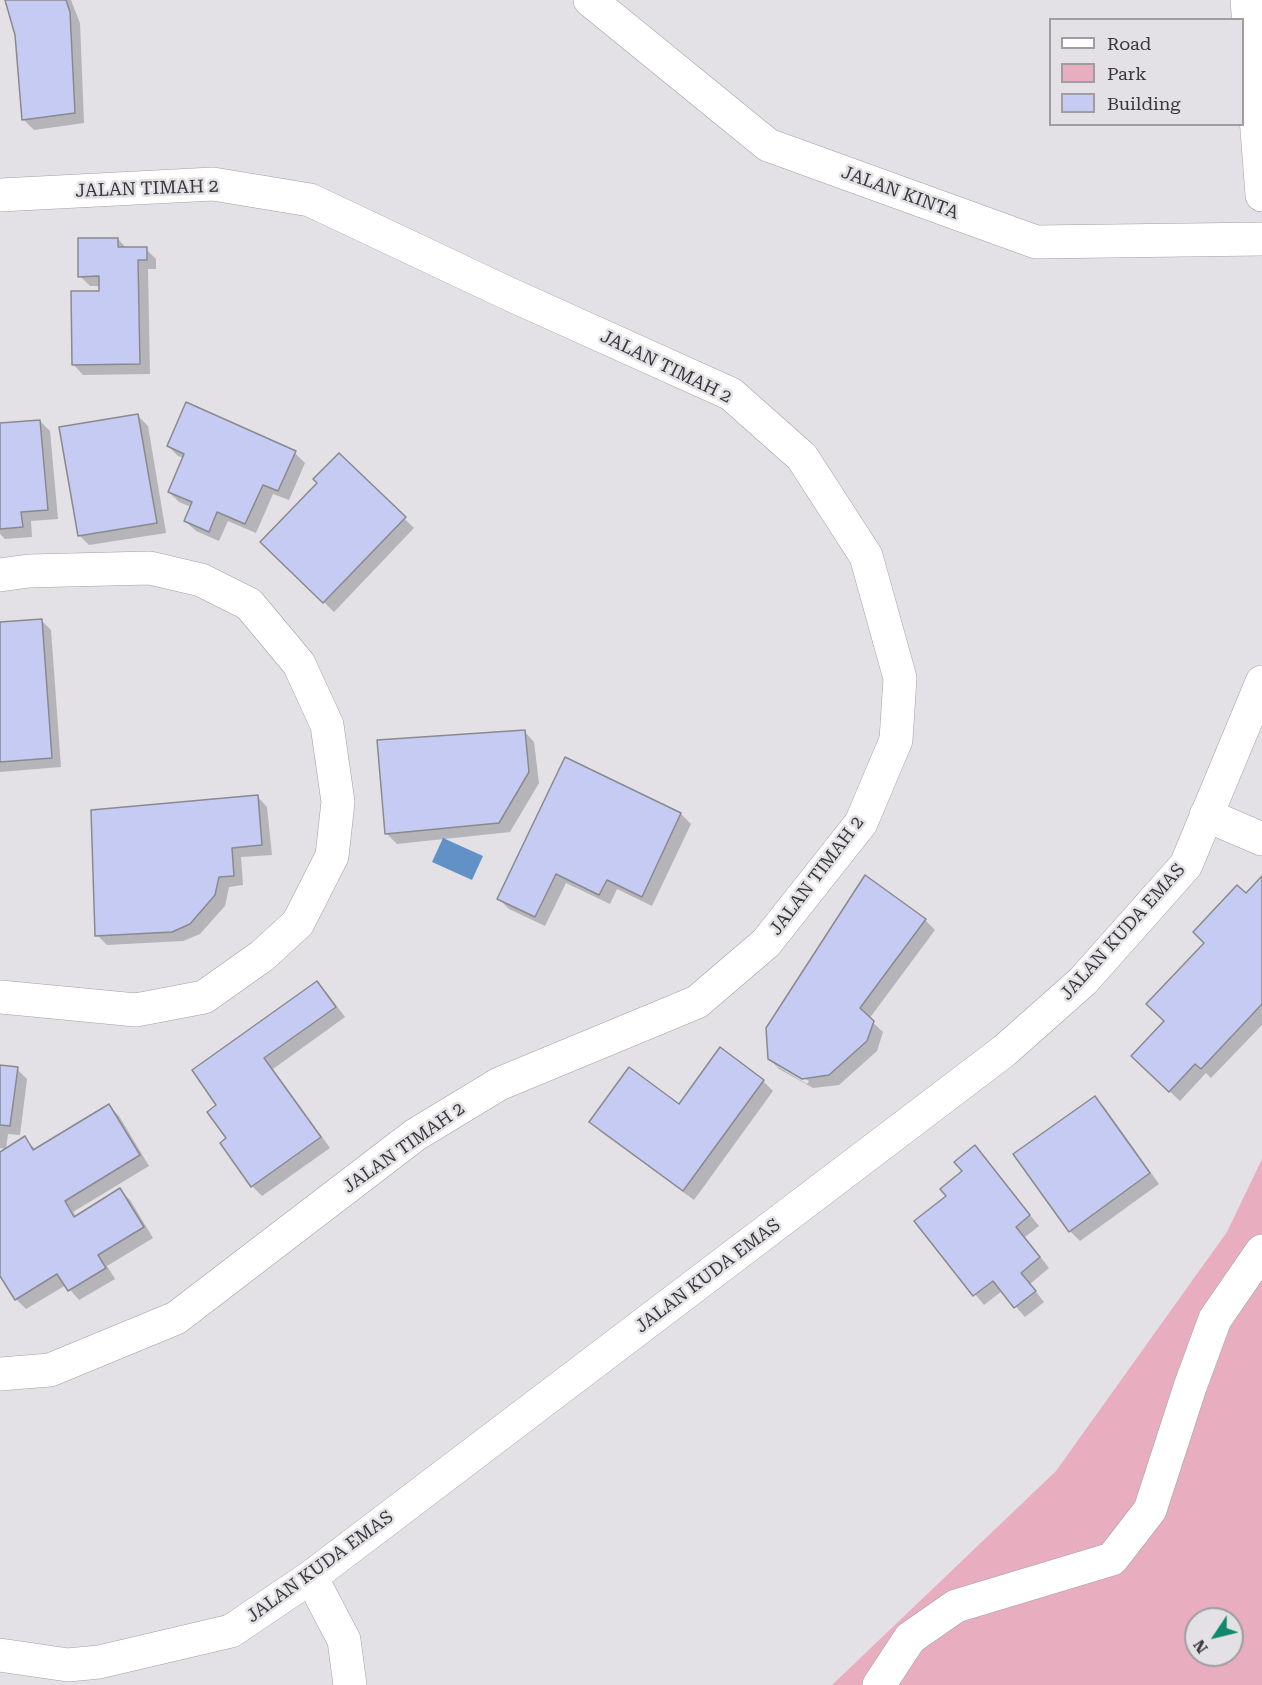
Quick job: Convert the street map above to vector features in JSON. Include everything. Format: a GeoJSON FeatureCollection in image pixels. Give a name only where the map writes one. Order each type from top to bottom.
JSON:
{"type":"FeatureCollection","features":[{"type":"Feature","properties":{"kind":"street","name":"JALAN KINTA"},"geometry":{"type":"LineString","coordinates":[[590,0],[768,145],[1036,242],[1262,239]]}},
{"type":"Feature","properties":{"kind":"street"},"geometry":{"type":"LineString","coordinates":[[1247,0],[1262,195]]}},
{"type":"Feature","properties":{"kind":"street","name":"JALAN TIMAH 2"},"geometry":{"type":"LineString","coordinates":[[0,195],[213,184],[310,200],[507,293],[731,394],[802,457],[866,556],[900,678],[896,741],[861,823],[766,943],[697,1002],[499,1083],[415,1136],[176,1318],[50,1370],[0,1374]]}},
{"type":"Feature","properties":{"kind":"street"},"geometry":{"type":"LineString","coordinates":[[0,575],[29,570],[150,567],[201,580],[249,604],[299,664],[327,725],[338,802],[332,856],[298,922],[262,956],[204,997],[136,1010],[0,997]]}},
{"type":"Feature","properties":{"kind":"street","name":"JALAN KUDA EMAS"},"geometry":{"type":"LineString","coordinates":[[0,1655],[68,1665],[102,1673],[231,1630],[311,1577],[1004,1051],[1083,981],[1186,865],[1262,682]]}},
{"type":"Feature","properties":{"kind":"street"},"geometry":{"type":"LineString","coordinates":[[1206,814],[1262,839]]}},
{"type":"Feature","properties":{"kind":"street"},"geometry":{"type":"LineString","coordinates":[[879,1685],[910,1638],[956,1606],[1112,1559],[1150,1510],[1215,1319],[1262,1251]]}},
{"type":"Feature","properties":{"kind":"street"},"geometry":{"type":"LineString","coordinates":[[311,1577],[344,1640],[350,1685]]}},
{"type":"Feature","properties":{"kind":"green space"},"geometry":{"type":"Polygon","coordinates":[[[1262,1159],[1262,1685],[832,1685],[1056,1471],[1227,1232],[1262,1159]]]}},
{"type":"Feature","properties":{"kind":"water"},"geometry":{"type":"Polygon","coordinates":[[[443,838],[483,856],[472,880],[432,862],[443,838]]]}},
{"type":"Feature","properties":{"kind":"building"},"geometry":{"type":"Polygon","coordinates":[[[5,0],[66,0],[70,12],[75,113],[22,120],[15,35],[5,0]]]}},
{"type":"Feature","properties":{"kind":"building"},"geometry":{"type":"Polygon","coordinates":[[[78,238],[118,238],[118,247],[147,247],[147,260],[138,260],[140,364],[72,365],[71,291],[99,291],[99,276],[78,277],[78,238]]]}},
{"type":"Feature","properties":{"kind":"building"},"geometry":{"type":"Polygon","coordinates":[[[186,402],[296,451],[278,491],[263,485],[245,524],[217,512],[209,532],[184,521],[192,502],[168,492],[184,454],[167,446],[186,402]]]}},
{"type":"Feature","properties":{"kind":"building"},"geometry":{"type":"Polygon","coordinates":[[[138,414],[157,523],[78,536],[59,427],[138,414]]]}},
{"type":"Feature","properties":{"kind":"building"},"geometry":{"type":"Polygon","coordinates":[[[40,420],[48,510],[21,512],[23,527],[0,529],[0,423],[40,420]]]}},
{"type":"Feature","properties":{"kind":"building"},"geometry":{"type":"Polygon","coordinates":[[[339,453],[406,517],[323,603],[260,542],[317,483],[313,479],[339,453]]]}},
{"type":"Feature","properties":{"kind":"building"},"geometry":{"type":"Polygon","coordinates":[[[42,619],[52,758],[0,762],[0,622],[42,619]]]}},
{"type":"Feature","properties":{"kind":"building"},"geometry":{"type":"Polygon","coordinates":[[[525,730],[529,772],[499,823],[385,834],[377,740],[525,730]]]}},
{"type":"Feature","properties":{"kind":"building"},"geometry":{"type":"Polygon","coordinates":[[[565,757],[681,813],[642,897],[607,880],[599,895],[556,874],[535,917],[497,899],[565,757]]]}},
{"type":"Feature","properties":{"kind":"building"},"geometry":{"type":"Polygon","coordinates":[[[258,795],[262,845],[232,848],[234,876],[219,877],[215,895],[190,924],[172,932],[95,936],[91,810],[258,795]]]}},
{"type":"Feature","properties":{"kind":"building"},"geometry":{"type":"Polygon","coordinates":[[[865,875],[926,919],[860,1008],[874,1021],[867,1041],[829,1075],[802,1079],[768,1059],[766,1028],[865,875]]]}},
{"type":"Feature","properties":{"kind":"building"},"geometry":{"type":"Polygon","coordinates":[[[1262,876],[1262,1004],[1201,1069],[1195,1064],[1169,1092],[1131,1056],[1164,1021],[1146,1004],[1204,943],[1193,932],[1237,885],[1246,893],[1262,876]]]}},
{"type":"Feature","properties":{"kind":"building"},"geometry":{"type":"Polygon","coordinates":[[[317,981],[336,1007],[264,1058],[321,1137],[251,1187],[220,1143],[226,1138],[207,1112],[216,1105],[192,1070],[317,981]]]}},
{"type":"Feature","properties":{"kind":"building"},"geometry":{"type":"Polygon","coordinates":[[[720,1047],[764,1080],[683,1191],[589,1122],[629,1067],[679,1104],[720,1047]]]}},
{"type":"Feature","properties":{"kind":"building"},"geometry":{"type":"Polygon","coordinates":[[[0,1065],[18,1067],[10,1126],[0,1125],[0,1065]]]}},
{"type":"Feature","properties":{"kind":"building"},"geometry":{"type":"Polygon","coordinates":[[[1095,1096],[1150,1173],[1069,1232],[1013,1154],[1095,1096]]]}},
{"type":"Feature","properties":{"kind":"building"},"geometry":{"type":"Polygon","coordinates":[[[109,1104],[140,1155],[65,1201],[74,1217],[120,1188],[144,1227],[98,1255],[106,1268],[68,1291],[57,1274],[15,1300],[0,1276],[0,1152],[25,1136],[33,1150],[109,1104]]]}},
{"type":"Feature","properties":{"kind":"building"},"geometry":{"type":"Polygon","coordinates":[[[975,1145],[1030,1215],[1016,1227],[1040,1257],[1021,1273],[1036,1291],[1014,1308],[993,1281],[973,1296],[914,1221],[946,1196],[940,1189],[962,1171],[954,1162],[975,1145]]]}}]}
